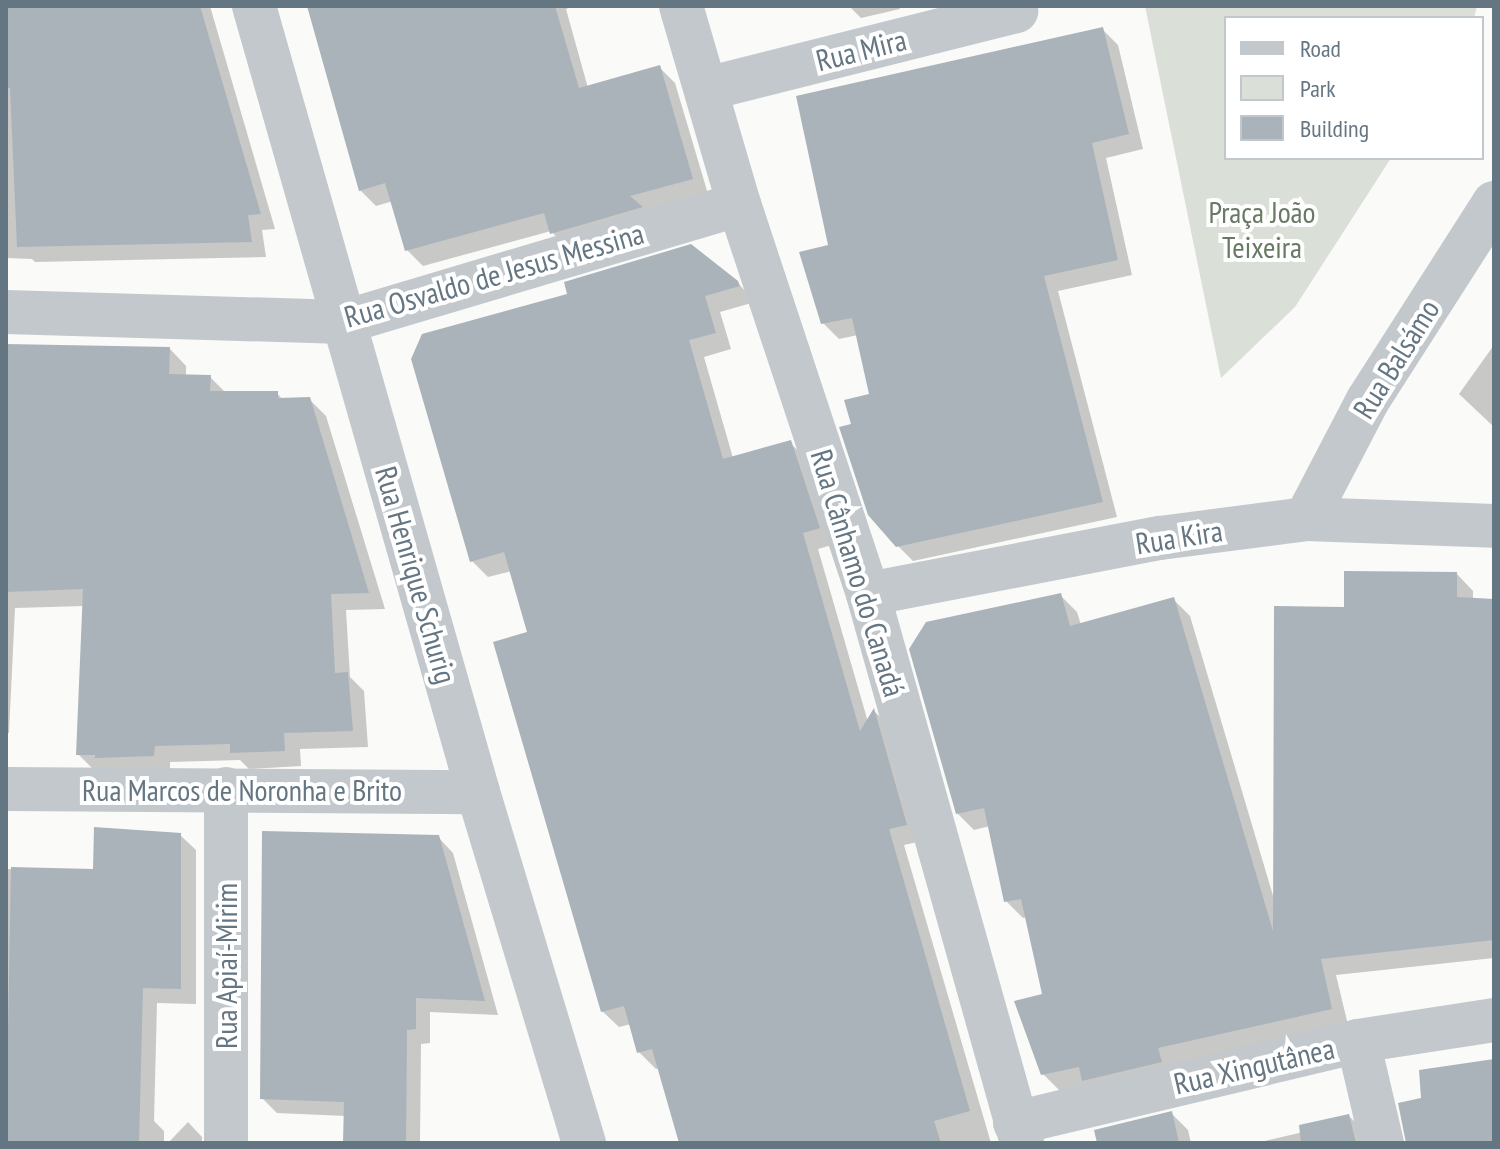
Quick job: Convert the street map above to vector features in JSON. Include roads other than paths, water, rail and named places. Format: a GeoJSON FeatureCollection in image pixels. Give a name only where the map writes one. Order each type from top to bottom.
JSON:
{"type":"FeatureCollection","features":[{"type":"Feature","properties":{"kind":"street","name":"Rua Henrique Schurig"},"geometry":{"type":"LineString","coordinates":[[254,6],[478,792],[584,1143]]}},
{"type":"Feature","properties":{"kind":"street","name":"Rua Cânhamo do Canadá"},"geometry":{"type":"LineString","coordinates":[[681,6],[739,204],[868,594],[1018,1133]]}},
{"type":"Feature","properties":{"kind":"street","name":"Rua Mira"},"geometry":{"type":"LineString","coordinates":[[706,89],[1016,11]]}},
{"type":"Feature","properties":{"kind":"street","name":"Rua Balsámo"},"geometry":{"type":"LineString","coordinates":[[1306,519],[1368,400],[1494,203]]}},
{"type":"Feature","properties":{"kind":"street","name":"Rua Osvaldo de Jesus Messina"},"geometry":{"type":"LineString","coordinates":[[6,312],[344,322],[739,204]]}},
{"type":"Feature","properties":{"kind":"street","name":"Rua Kira"},"geometry":{"type":"LineString","coordinates":[[868,594],[1160,538],[1306,519],[1494,526]]}},
{"type":"Feature","properties":{"kind":"street","name":"Rua Marcos de Noronha e Brito"},"geometry":{"type":"LineString","coordinates":[[6,789],[478,792]]}},
{"type":"Feature","properties":{"kind":"street","name":"Rua Apiaí-Mirim"},"geometry":{"type":"LineString","coordinates":[[226,789],[226,1143]]}},
{"type":"Feature","properties":{"kind":"street","name":"Rua Xingutânea"},"geometry":{"type":"LineString","coordinates":[[1018,1133],[1358,1041],[1494,1020]]}},
{"type":"Feature","properties":{"kind":"street"},"geometry":{"type":"LineString","coordinates":[[1358,1041],[1382,1143]]}},
{"type":"Feature","properties":{"kind":"park label","name":"Praça João Teixeira"},"geometry":{"type":"Point","coordinates":[1262,229]}}]}
